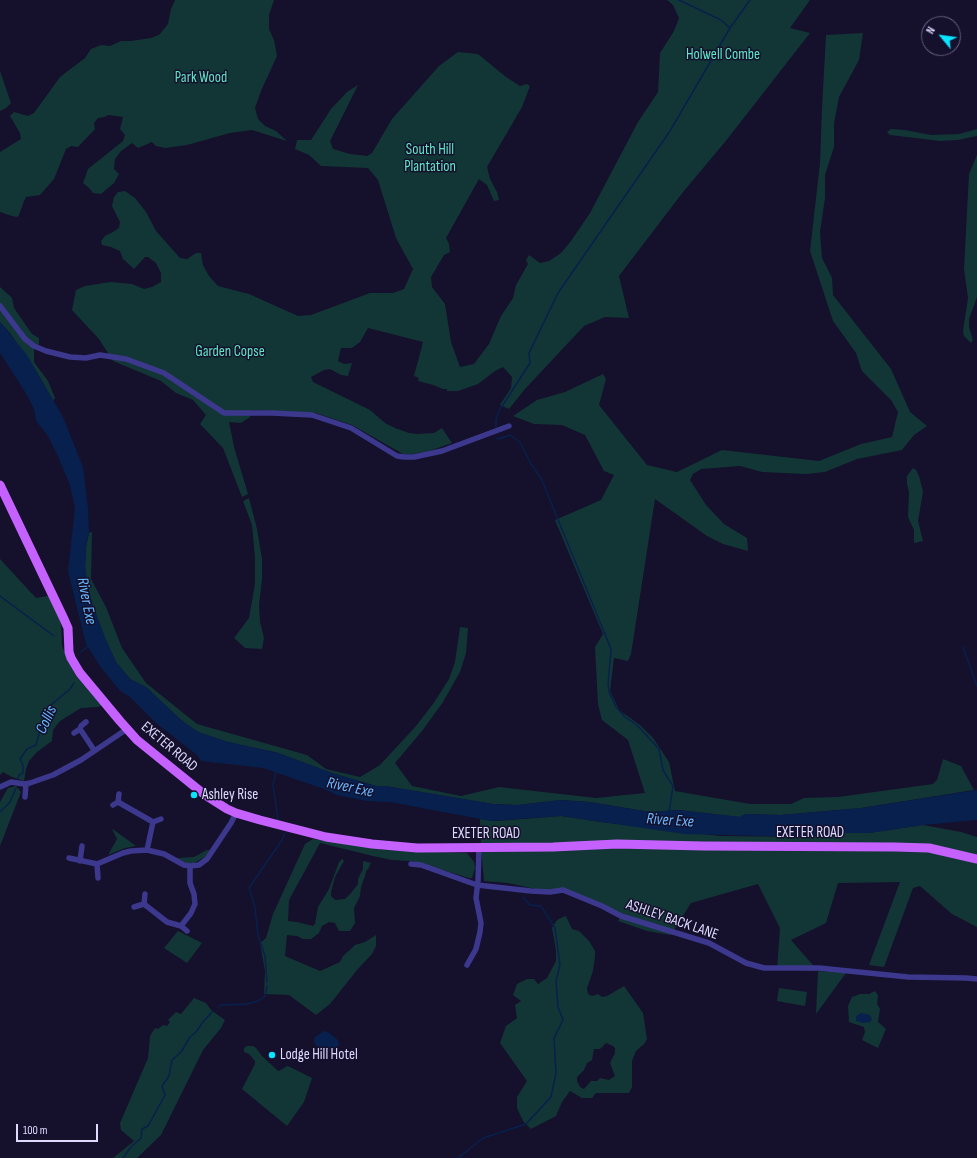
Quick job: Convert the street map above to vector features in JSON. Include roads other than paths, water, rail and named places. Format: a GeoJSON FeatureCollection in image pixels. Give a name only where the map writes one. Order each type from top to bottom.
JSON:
{"type":"FeatureCollection","features":[{"type":"Feature","properties":{"kind":"main road","name":"EXETER ROAD"},"geometry":{"type":"LineString","coordinates":[[0,485],[68,628],[69,652],[73,664],[137,740],[205,795],[236,813],[307,833],[378,845],[417,848],[553,847],[617,844],[895,847],[929,848],[977,859]]}},
{"type":"Feature","properties":{"kind":"street"},"geometry":{"type":"LineString","coordinates":[[0,306],[25,339],[34,346],[46,351],[70,357],[86,358],[100,355],[126,359],[164,373],[224,413],[312,415],[351,428],[397,456],[414,457],[434,453],[509,426]]}},
{"type":"Feature","properties":{"kind":"street"},"geometry":{"type":"LineString","coordinates":[[74,732],[80,729],[86,722]]}},
{"type":"Feature","properties":{"kind":"street"},"geometry":{"type":"LineString","coordinates":[[80,729],[94,750]]}},
{"type":"Feature","properties":{"kind":"street"},"geometry":{"type":"LineString","coordinates":[[0,787],[11,782],[26,784],[60,772],[127,729]]}},
{"type":"Feature","properties":{"kind":"street"},"geometry":{"type":"LineString","coordinates":[[25,797],[26,784]]}},
{"type":"Feature","properties":{"kind":"street"},"geometry":{"type":"LineString","coordinates":[[119,794],[116,803],[153,822],[161,819]]}},
{"type":"Feature","properties":{"kind":"street"},"geometry":{"type":"LineString","coordinates":[[69,858],[97,864],[123,853],[147,850],[164,854],[178,862],[190,866],[198,865],[207,858],[231,823],[236,813]]}},
{"type":"Feature","properties":{"kind":"street"},"geometry":{"type":"LineString","coordinates":[[147,850],[153,822]]}},
{"type":"Feature","properties":{"kind":"street"},"geometry":{"type":"LineString","coordinates":[[80,861],[82,846]]}},
{"type":"Feature","properties":{"kind":"street"},"geometry":{"type":"LineString","coordinates":[[467,965],[476,949],[481,923],[476,898],[479,848]]}},
{"type":"Feature","properties":{"kind":"street"},"geometry":{"type":"LineString","coordinates":[[97,864],[98,878]]}},
{"type":"Feature","properties":{"kind":"street"},"geometry":{"type":"LineString","coordinates":[[411,864],[477,885]]}},
{"type":"Feature","properties":{"kind":"street"},"geometry":{"type":"LineString","coordinates":[[181,926],[195,904],[194,894],[190,882],[190,866]]}},
{"type":"Feature","properties":{"kind":"street","name":"ASHLEY BACK LANE"},"geometry":{"type":"LineString","coordinates":[[477,885],[531,891],[550,892],[563,890],[602,906],[621,916],[709,943],[746,963],[764,968],[819,968],[908,977],[977,979]]}},
{"type":"Feature","properties":{"kind":"street"},"geometry":{"type":"LineString","coordinates":[[144,904],[145,894]]}},
{"type":"Feature","properties":{"kind":"street"},"geometry":{"type":"LineString","coordinates":[[144,904],[167,922],[181,926],[187,931]]}},
{"type":"Feature","properties":{"kind":"street"},"geometry":{"type":"LineString","coordinates":[[134,907],[144,904]]}},
{"type":"Feature","properties":{"kind":"water","name":"River Exe"},"geometry":{"type":"Polygon","coordinates":[[[0,322],[27,355],[63,417],[83,467],[88,508],[89,533],[86,547],[85,567],[90,597],[105,638],[116,662],[130,679],[146,687],[181,720],[198,732],[228,742],[278,753],[332,773],[376,786],[385,786],[493,804],[518,805],[561,800],[589,802],[650,812],[678,810],[740,817],[745,814],[781,815],[861,808],[977,790],[977,820],[923,825],[869,833],[837,833],[807,837],[684,834],[561,816],[491,821],[390,802],[366,801],[337,795],[263,768],[201,761],[197,755],[156,723],[129,696],[120,691],[100,666],[86,644],[68,571],[75,508],[70,485],[48,436],[36,421],[34,409],[27,395],[0,353],[0,322]]]}},
{"type":"Feature","properties":{"kind":"water"},"geometry":{"type":"Polygon","coordinates":[[[861,1013],[870,1015],[872,1019],[870,1022],[863,1023],[856,1021],[856,1016],[861,1013]]]}},
{"type":"Feature","properties":{"kind":"water"},"geometry":{"type":"Polygon","coordinates":[[[324,1031],[328,1032],[338,1040],[339,1045],[336,1050],[326,1052],[315,1044],[315,1037],[324,1031]]]}},
{"type":"Feature","properties":{"kind":"waterway"},"geometry":{"type":"LineString","coordinates":[[679,0],[721,20],[730,28]]}},
{"type":"Feature","properties":{"kind":"waterway"},"geometry":{"type":"LineString","coordinates":[[496,427],[496,419],[499,411],[530,363],[529,353],[558,293],[670,131],[730,28],[750,0]]}},
{"type":"Feature","properties":{"kind":"waterway","name":"River Exe"},"geometry":{"type":"LineString","coordinates":[[497,438],[499,439],[510,435],[520,442],[531,464],[541,478],[611,649],[608,685],[609,692],[616,707],[625,717],[637,725],[659,749],[663,770],[673,786],[669,812]]}},
{"type":"Feature","properties":{"kind":"waterway"},"geometry":{"type":"LineString","coordinates":[[0,596],[54,636]]}},
{"type":"Feature","properties":{"kind":"waterway"},"geometry":{"type":"LineString","coordinates":[[81,652],[88,646]]}},
{"type":"Feature","properties":{"kind":"waterway"},"geometry":{"type":"LineString","coordinates":[[963,647],[977,686]]}},
{"type":"Feature","properties":{"kind":"waterway","name":"Collis"},"geometry":{"type":"LineString","coordinates":[[18,779],[19,775],[23,773],[23,765],[20,759],[27,749],[36,745],[42,723],[51,705],[70,689],[74,683]]}},
{"type":"Feature","properties":{"kind":"waterway"},"geometry":{"type":"LineString","coordinates":[[276,771],[273,785],[278,819]]}},
{"type":"Feature","properties":{"kind":"waterway","name":"Collis"},"geometry":{"type":"LineString","coordinates":[[0,812],[10,802],[16,788]]}},
{"type":"Feature","properties":{"kind":"waterway"},"geometry":{"type":"LineString","coordinates":[[267,982],[265,956],[258,935],[255,907],[249,888],[282,840],[285,833]]}},
{"type":"Feature","properties":{"kind":"waterway"},"geometry":{"type":"LineString","coordinates":[[458,1158],[483,1138],[526,1124],[551,1097],[556,1073],[554,1038],[563,1020],[558,1007],[556,981],[560,965],[555,928],[541,906],[530,905],[523,897]]}},
{"type":"Feature","properties":{"kind":"waterway"},"geometry":{"type":"LineString","coordinates":[[219,1007],[220,1005],[247,1004],[258,1001],[265,996],[267,986]]}},
{"type":"Feature","properties":{"kind":"waterway"},"geometry":{"type":"LineString","coordinates":[[123,1158],[131,1147],[141,1138],[142,1129],[148,1126],[165,1095],[162,1086],[169,1076],[172,1060],[181,1052],[190,1037],[213,1011]]}},
{"type":"Feature","properties":{"kind":"place","name":"Ashley Rise"},"geometry":{"type":"Point","coordinates":[194,795]}},
{"type":"Feature","properties":{"kind":"place","name":"Lodge Hill Hotel"},"geometry":{"type":"Point","coordinates":[272,1055]}},
{"type":"Feature","properties":{"kind":"park label","name":"Holwell Combe"},"geometry":{"type":"Point","coordinates":[723,55]}},
{"type":"Feature","properties":{"kind":"park label","name":"Park Wood"},"geometry":{"type":"Point","coordinates":[201,78]}},
{"type":"Feature","properties":{"kind":"park label","name":"South Hill Plantation"},"geometry":{"type":"Point","coordinates":[430,158]}},
{"type":"Feature","properties":{"kind":"park label","name":"Garden Copse"},"geometry":{"type":"Point","coordinates":[230,352]}}]}
